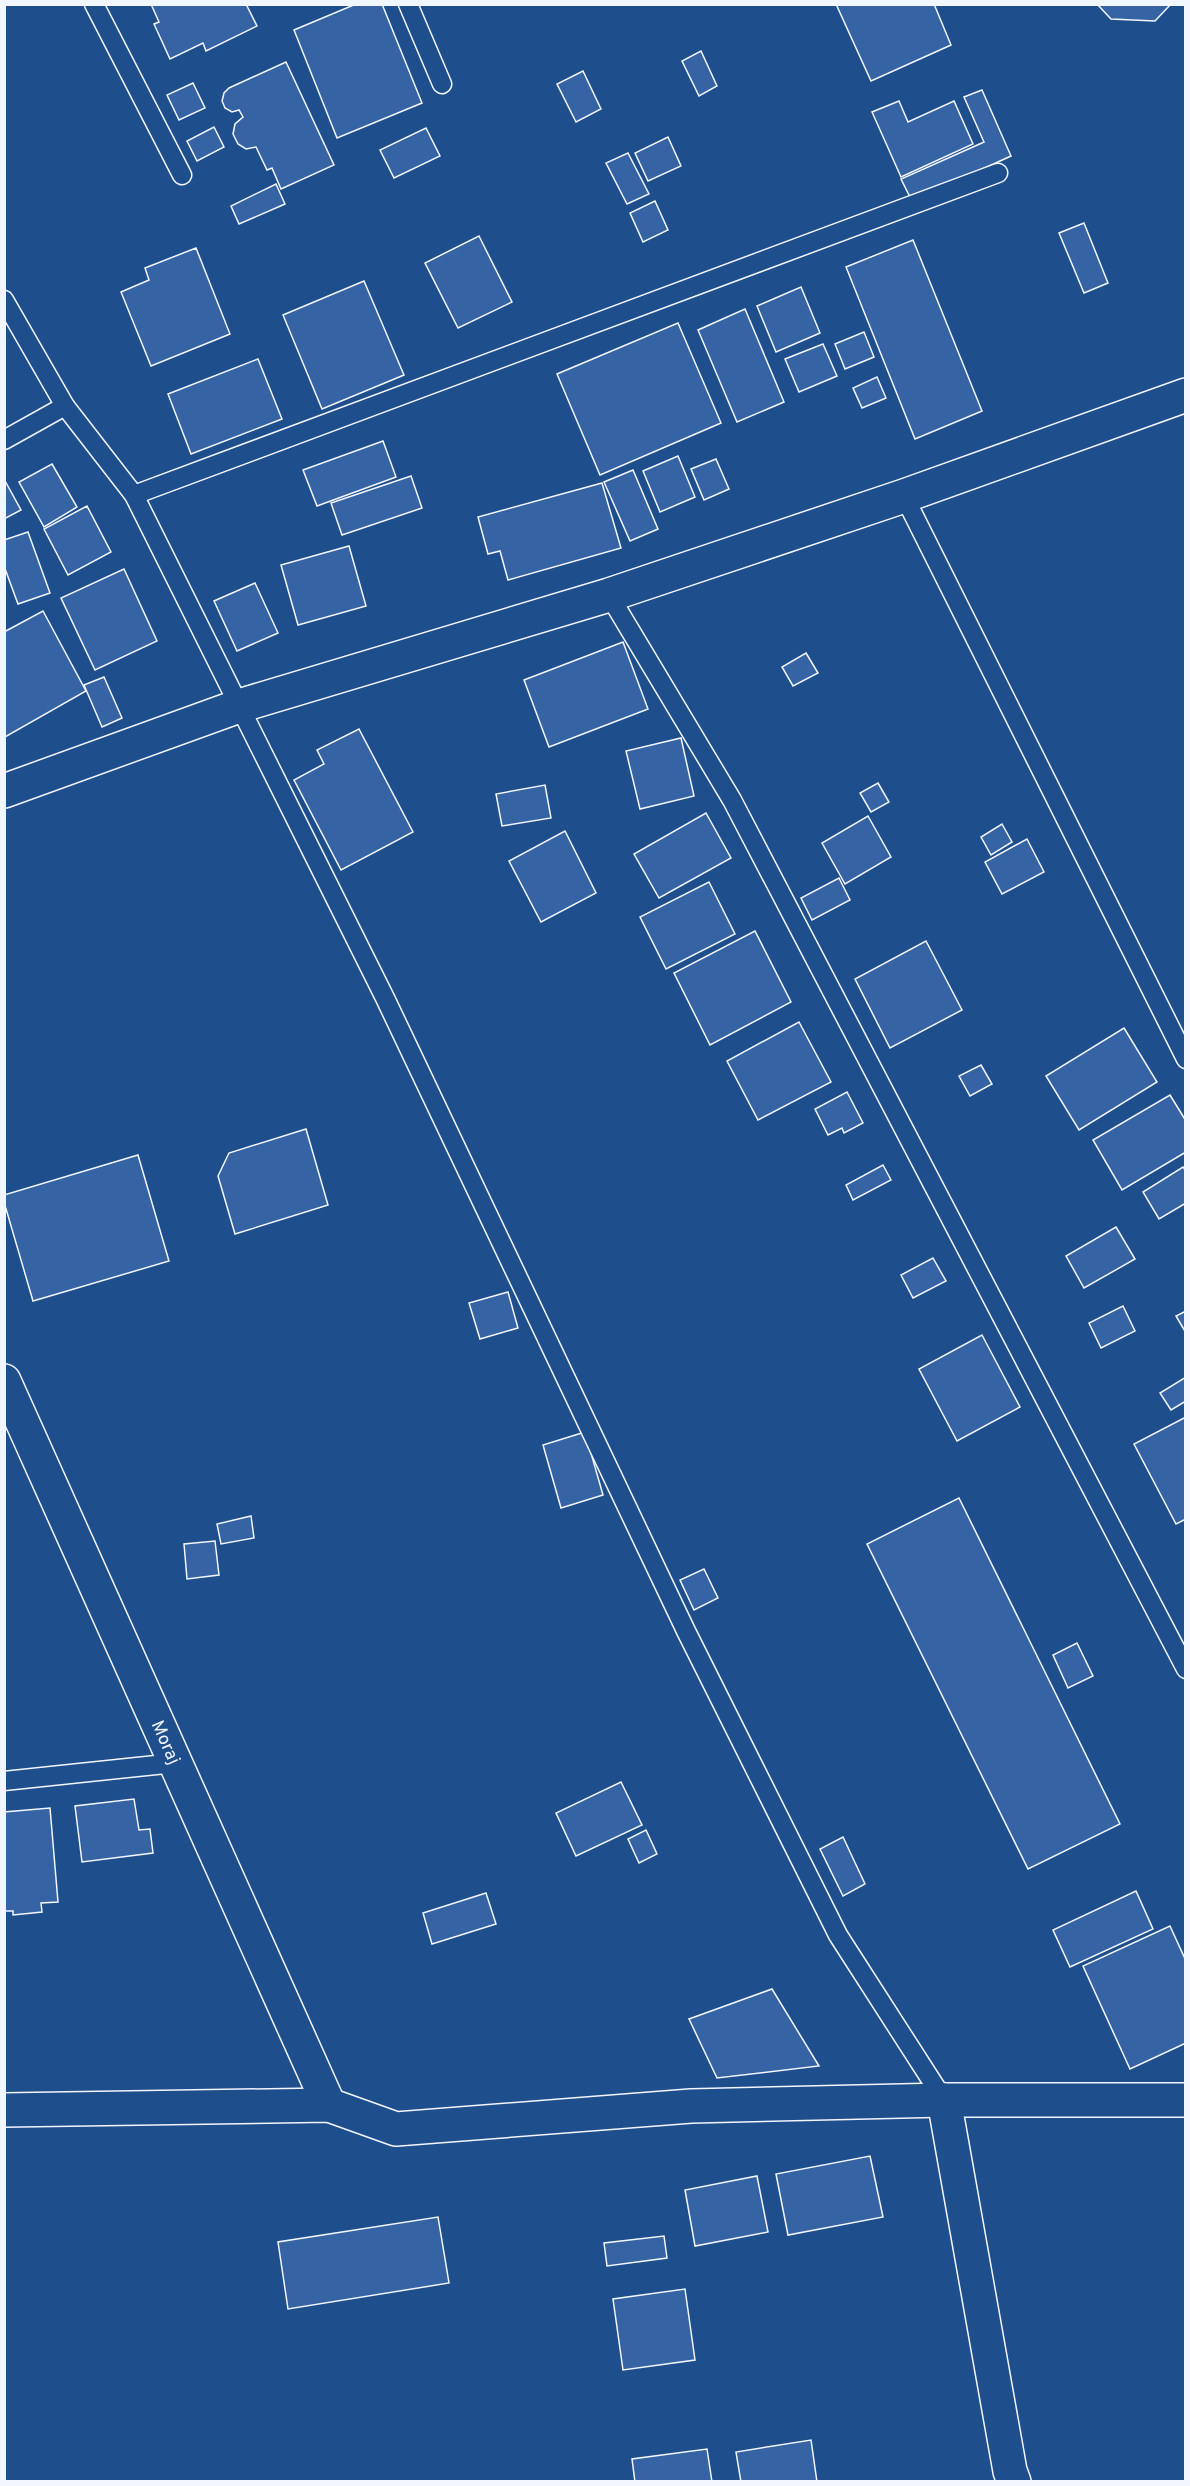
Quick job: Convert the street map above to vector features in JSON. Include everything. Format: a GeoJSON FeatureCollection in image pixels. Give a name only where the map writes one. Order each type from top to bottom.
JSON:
{"type":"FeatureCollection","features":[{"type":"Feature","properties":{"kind":"street"},"geometry":{"type":"LineString","coordinates":[[4,791],[239,706],[609,595],[904,496],[1185,395]]}},
{"type":"Feature","properties":{"kind":"street","name":"Moraj"},"geometry":{"type":"LineString","coordinates":[[4,1381],[329,2105]]}},
{"type":"Feature","properties":{"kind":"street"},"geometry":{"type":"LineString","coordinates":[[4,2110],[329,2105],[396,2129],[691,2106],[944,2100],[1185,2100]]}},
{"type":"Feature","properties":{"kind":"street"},"geometry":{"type":"LineString","coordinates":[[944,2100],[1014,2481]]}},
{"type":"Feature","properties":{"kind":"lane"},"geometry":{"type":"LineString","coordinates":[[94,4],[182,175]]}},
{"type":"Feature","properties":{"kind":"lane"},"geometry":{"type":"LineString","coordinates":[[408,4],[442,84]]}},
{"type":"Feature","properties":{"kind":"lane"},"geometry":{"type":"LineString","coordinates":[[134,495],[998,173]]}},
{"type":"Feature","properties":{"kind":"lane"},"geometry":{"type":"LineString","coordinates":[[4,300],[65,406],[134,495],[385,998],[686,1631],[838,1935],[944,2100]]}},
{"type":"Feature","properties":{"kind":"lane"},"geometry":{"type":"LineString","coordinates":[[4,440],[65,406]]}},
{"type":"Feature","properties":{"kind":"lane"},"geometry":{"type":"LineString","coordinates":[[904,496],[1185,1059]]}},
{"type":"Feature","properties":{"kind":"lane"},"geometry":{"type":"LineString","coordinates":[[609,595],[732,800],[1185,1669]]}},
{"type":"Feature","properties":{"kind":"lane"},"geometry":{"type":"LineString","coordinates":[[4,1781],[175,1763]]}},
{"type":"Feature","properties":{"kind":"building"},"geometry":{"type":"Polygon","coordinates":[[[151,4],[246,4],[257,26],[206,51],[203,43],[170,59],[154,24],[159,22],[151,4]]]}},
{"type":"Feature","properties":{"kind":"building"},"geometry":{"type":"Polygon","coordinates":[[[356,4],[382,4],[422,103],[337,138],[294,30],[356,4]]]}},
{"type":"Feature","properties":{"kind":"building"},"geometry":{"type":"Polygon","coordinates":[[[836,4],[934,4],[951,45],[871,81],[836,4]]]}},
{"type":"Feature","properties":{"kind":"building"},"geometry":{"type":"Polygon","coordinates":[[[1097,4],[1171,4],[1155,21],[1111,19],[1097,4]]]}},
{"type":"Feature","properties":{"kind":"building"},"geometry":{"type":"Polygon","coordinates":[[[701,51],[717,86],[699,96],[682,61],[701,51]]]}},
{"type":"Feature","properties":{"kind":"building"},"geometry":{"type":"Polygon","coordinates":[[[286,62],[334,165],[281,189],[272,168],[267,170],[256,147],[246,149],[238,144],[233,134],[235,124],[243,117],[239,110],[232,112],[225,108],[222,101],[224,93],[229,88],[286,62]]]}},
{"type":"Feature","properties":{"kind":"building"},"geometry":{"type":"Polygon","coordinates":[[[583,71],[601,109],[576,122],[557,84],[583,71]]]}},
{"type":"Feature","properties":{"kind":"building"},"geometry":{"type":"Polygon","coordinates":[[[193,83],[205,108],[179,120],[167,95],[193,83]]]}},
{"type":"Feature","properties":{"kind":"building"},"geometry":{"type":"Polygon","coordinates":[[[982,90],[1011,156],[912,201],[901,179],[984,142],[964,97],[982,90]]]}},
{"type":"Feature","properties":{"kind":"building"},"geometry":{"type":"Polygon","coordinates":[[[899,101],[908,122],[954,101],[973,144],[901,177],[872,112],[899,101]]]}},
{"type":"Feature","properties":{"kind":"building"},"geometry":{"type":"Polygon","coordinates":[[[214,127],[224,147],[197,161],[187,141],[214,127]]]}},
{"type":"Feature","properties":{"kind":"building"},"geometry":{"type":"Polygon","coordinates":[[[426,128],[440,156],[394,178],[380,150],[426,128]]]}},
{"type":"Feature","properties":{"kind":"building"},"geometry":{"type":"Polygon","coordinates":[[[668,137],[681,166],[648,181],[635,153],[668,137]]]}},
{"type":"Feature","properties":{"kind":"building"},"geometry":{"type":"Polygon","coordinates":[[[628,153],[649,194],[627,204],[606,163],[628,153]]]}},
{"type":"Feature","properties":{"kind":"building"},"geometry":{"type":"Polygon","coordinates":[[[276,184],[285,204],[239,224],[231,206],[276,184]]]}},
{"type":"Feature","properties":{"kind":"building"},"geometry":{"type":"Polygon","coordinates":[[[655,201],[668,230],[643,242],[630,213],[655,201]]]}},
{"type":"Feature","properties":{"kind":"building"},"geometry":{"type":"Polygon","coordinates":[[[1084,223],[1108,283],[1084,293],[1059,233],[1084,223]]]}},
{"type":"Feature","properties":{"kind":"building"},"geometry":{"type":"Polygon","coordinates":[[[479,236],[512,302],[458,328],[425,263],[479,236]]]}},
{"type":"Feature","properties":{"kind":"building"},"geometry":{"type":"Polygon","coordinates":[[[913,240],[982,411],[915,439],[846,267],[913,240]]]}},
{"type":"Feature","properties":{"kind":"building"},"geometry":{"type":"Polygon","coordinates":[[[196,248],[230,334],[151,366],[121,292],[149,280],[145,268],[196,248]]]}},
{"type":"Feature","properties":{"kind":"building"},"geometry":{"type":"Polygon","coordinates":[[[364,281],[404,375],[322,409],[283,315],[364,281]]]}},
{"type":"Feature","properties":{"kind":"building"},"geometry":{"type":"Polygon","coordinates":[[[801,287],[820,333],[776,352],[757,306],[801,287]]]}},
{"type":"Feature","properties":{"kind":"building"},"geometry":{"type":"Polygon","coordinates":[[[745,309],[784,402],[737,422],[698,330],[745,309]]]}},
{"type":"Feature","properties":{"kind":"building"},"geometry":{"type":"Polygon","coordinates":[[[678,323],[721,423],[600,475],[557,374],[678,323]]]}},
{"type":"Feature","properties":{"kind":"building"},"geometry":{"type":"Polygon","coordinates":[[[864,332],[874,357],[845,369],[835,344],[864,332]]]}},
{"type":"Feature","properties":{"kind":"building"},"geometry":{"type":"Polygon","coordinates":[[[823,344],[837,376],[799,392],[785,359],[823,344]]]}},
{"type":"Feature","properties":{"kind":"building"},"geometry":{"type":"Polygon","coordinates":[[[258,359],[282,419],[191,454],[168,394],[258,359]]]}},
{"type":"Feature","properties":{"kind":"building"},"geometry":{"type":"Polygon","coordinates":[[[877,377],[886,398],[862,408],[853,388],[877,377]]]}},
{"type":"Feature","properties":{"kind":"building"},"geometry":{"type":"Polygon","coordinates":[[[383,441],[396,477],[317,506],[303,470],[383,441]]]}},
{"type":"Feature","properties":{"kind":"building"},"geometry":{"type":"Polygon","coordinates":[[[678,456],[695,497],[660,512],[643,471],[678,456]]]}},
{"type":"Feature","properties":{"kind":"building"},"geometry":{"type":"Polygon","coordinates":[[[716,459],[729,489],[704,500],[691,469],[716,459]]]}},
{"type":"Feature","properties":{"kind":"building"},"geometry":{"type":"Polygon","coordinates":[[[52,464],[77,507],[44,527],[19,482],[52,464]]]}},
{"type":"Feature","properties":{"kind":"building"},"geometry":{"type":"Polygon","coordinates":[[[633,470],[658,529],[630,541],[604,482],[633,470]]]}},
{"type":"Feature","properties":{"kind":"building"},"geometry":{"type":"Polygon","coordinates":[[[411,476],[422,508],[342,535],[331,503],[411,476]]]}},
{"type":"Feature","properties":{"kind":"building"},"geometry":{"type":"Polygon","coordinates":[[[4,479],[21,510],[4,519],[4,479]]]}},
{"type":"Feature","properties":{"kind":"building"},"geometry":{"type":"Polygon","coordinates":[[[602,483],[621,548],[508,580],[500,551],[488,554],[478,517],[602,483]]]}},
{"type":"Feature","properties":{"kind":"building"},"geometry":{"type":"Polygon","coordinates":[[[87,506],[111,552],[68,575],[44,529],[87,506]]]}},
{"type":"Feature","properties":{"kind":"building"},"geometry":{"type":"Polygon","coordinates":[[[28,532],[50,593],[18,604],[4,566],[4,540],[28,532]]]}},
{"type":"Feature","properties":{"kind":"building"},"geometry":{"type":"Polygon","coordinates":[[[349,546],[366,606],[298,625],[281,565],[349,546]]]}},
{"type":"Feature","properties":{"kind":"building"},"geometry":{"type":"Polygon","coordinates":[[[124,569],[157,641],[95,670],[61,598],[124,569]]]}},
{"type":"Feature","properties":{"kind":"building"},"geometry":{"type":"Polygon","coordinates":[[[255,583],[278,633],[237,651],[214,601],[255,583]]]}},
{"type":"Feature","properties":{"kind":"building"},"geometry":{"type":"Polygon","coordinates":[[[43,611],[86,691],[5,737],[4,632],[43,611]]]}},
{"type":"Feature","properties":{"kind":"building"},"geometry":{"type":"Polygon","coordinates":[[[623,642],[648,709],[549,747],[524,680],[623,642]]]}},
{"type":"Feature","properties":{"kind":"building"},"geometry":{"type":"Polygon","coordinates":[[[806,653],[818,673],[793,686],[782,667],[806,653]]]}},
{"type":"Feature","properties":{"kind":"building"},"geometry":{"type":"Polygon","coordinates":[[[104,677],[122,718],[102,727],[84,685],[104,677]]]}},
{"type":"Feature","properties":{"kind":"building"},"geometry":{"type":"Polygon","coordinates":[[[359,729],[413,832],[341,870],[294,780],[324,764],[317,750],[359,729]]]}},
{"type":"Feature","properties":{"kind":"building"},"geometry":{"type":"Polygon","coordinates":[[[681,738],[694,796],[640,809],[626,751],[681,738]]]}},
{"type":"Feature","properties":{"kind":"building"},"geometry":{"type":"Polygon","coordinates":[[[878,783],[889,802],[871,812],[860,793],[878,783]]]}},
{"type":"Feature","properties":{"kind":"building"},"geometry":{"type":"Polygon","coordinates":[[[545,785],[551,818],[502,826],[496,794],[545,785]]]}},
{"type":"Feature","properties":{"kind":"building"},"geometry":{"type":"Polygon","coordinates":[[[706,813],[731,858],[659,898],[634,854],[706,813]]]}},
{"type":"Feature","properties":{"kind":"building"},"geometry":{"type":"Polygon","coordinates":[[[868,816],[891,857],[845,884],[822,843],[868,816]]]}},
{"type":"Feature","properties":{"kind":"building"},"geometry":{"type":"Polygon","coordinates":[[[1002,824],[1012,842],[991,855],[981,837],[1002,824]]]}},
{"type":"Feature","properties":{"kind":"building"},"geometry":{"type":"Polygon","coordinates":[[[565,831],[596,893],[541,922],[509,861],[565,831]]]}},
{"type":"Feature","properties":{"kind":"building"},"geometry":{"type":"Polygon","coordinates":[[[1027,839],[1044,872],[1002,894],[985,862],[1027,839]]]}},
{"type":"Feature","properties":{"kind":"building"},"geometry":{"type":"Polygon","coordinates":[[[839,878],[850,900],[812,920],[801,898],[839,878]]]}},
{"type":"Feature","properties":{"kind":"building"},"geometry":{"type":"Polygon","coordinates":[[[709,882],[735,934],[666,969],[640,917],[709,882]]]}},
{"type":"Feature","properties":{"kind":"building"},"geometry":{"type":"Polygon","coordinates":[[[755,931],[791,1002],[710,1045],[674,973],[755,931]]]}},
{"type":"Feature","properties":{"kind":"building"},"geometry":{"type":"Polygon","coordinates":[[[926,941],[962,1010],[890,1048],[855,979],[926,941]]]}},
{"type":"Feature","properties":{"kind":"building"},"geometry":{"type":"Polygon","coordinates":[[[799,1022],[831,1082],[758,1120],[727,1061],[799,1022]]]}},
{"type":"Feature","properties":{"kind":"building"},"geometry":{"type":"Polygon","coordinates":[[[1124,1028],[1157,1082],[1079,1130],[1046,1076],[1124,1028]]]}},
{"type":"Feature","properties":{"kind":"building"},"geometry":{"type":"Polygon","coordinates":[[[981,1065],[992,1084],[970,1096],[959,1076],[981,1065]]]}},
{"type":"Feature","properties":{"kind":"building"},"geometry":{"type":"Polygon","coordinates":[[[847,1092],[863,1123],[844,1133],[842,1128],[828,1135],[815,1109],[847,1092]]]}},
{"type":"Feature","properties":{"kind":"building"},"geometry":{"type":"Polygon","coordinates":[[[1170,1095],[1186,1121],[1186,1152],[1122,1190],[1093,1140],[1170,1095]]]}},
{"type":"Feature","properties":{"kind":"building"},"geometry":{"type":"Polygon","coordinates":[[[306,1129],[328,1205],[235,1234],[218,1176],[229,1153],[306,1129]]]}},
{"type":"Feature","properties":{"kind":"building"},"geometry":{"type":"Polygon","coordinates":[[[138,1155],[169,1261],[33,1301],[4,1202],[4,1195],[138,1155]]]}},
{"type":"Feature","properties":{"kind":"building"},"geometry":{"type":"Polygon","coordinates":[[[883,1165],[891,1180],[853,1200],[846,1185],[883,1165]]]}},
{"type":"Feature","properties":{"kind":"building"},"geometry":{"type":"Polygon","coordinates":[[[1183,1167],[1186,1171],[1186,1203],[1159,1219],[1143,1192],[1183,1167]]]}},
{"type":"Feature","properties":{"kind":"building"},"geometry":{"type":"Polygon","coordinates":[[[1116,1227],[1135,1259],[1084,1288],[1066,1256],[1116,1227]]]}},
{"type":"Feature","properties":{"kind":"building"},"geometry":{"type":"Polygon","coordinates":[[[933,1258],[946,1281],[913,1298],[901,1275],[933,1258]]]}},
{"type":"Feature","properties":{"kind":"building"},"geometry":{"type":"Polygon","coordinates":[[[508,1292],[518,1328],[480,1339],[469,1303],[508,1292]]]}},
{"type":"Feature","properties":{"kind":"building"},"geometry":{"type":"Polygon","coordinates":[[[1123,1306],[1135,1331],[1101,1348],[1089,1323],[1123,1306]]]}},
{"type":"Feature","properties":{"kind":"building"},"geometry":{"type":"Polygon","coordinates":[[[1186,1311],[1186,1333],[1176,1316],[1186,1311]]]}},
{"type":"Feature","properties":{"kind":"building"},"geometry":{"type":"Polygon","coordinates":[[[982,1335],[1020,1407],[957,1441],[919,1369],[982,1335]]]}},
{"type":"Feature","properties":{"kind":"building"},"geometry":{"type":"Polygon","coordinates":[[[1186,1377],[1186,1401],[1171,1410],[1160,1393],[1186,1377]]]}},
{"type":"Feature","properties":{"kind":"building"},"geometry":{"type":"Polygon","coordinates":[[[1186,1417],[1186,1519],[1176,1524],[1134,1444],[1186,1417]]]}},
{"type":"Feature","properties":{"kind":"building"},"geometry":{"type":"Polygon","coordinates":[[[585,1432],[603,1495],[561,1508],[543,1445],[585,1432]]]}},
{"type":"Feature","properties":{"kind":"building"},"geometry":{"type":"Polygon","coordinates":[[[959,1498],[1120,1824],[1028,1869],[867,1544],[959,1498]]]}},
{"type":"Feature","properties":{"kind":"building"},"geometry":{"type":"Polygon","coordinates":[[[251,1516],[254,1538],[221,1544],[217,1524],[251,1516]]]}},
{"type":"Feature","properties":{"kind":"building"},"geometry":{"type":"Polygon","coordinates":[[[215,1541],[219,1575],[187,1579],[184,1544],[215,1541]]]}},
{"type":"Feature","properties":{"kind":"building"},"geometry":{"type":"Polygon","coordinates":[[[704,1569],[718,1598],[694,1610],[680,1580],[704,1569]]]}},
{"type":"Feature","properties":{"kind":"building"},"geometry":{"type":"Polygon","coordinates":[[[1077,1643],[1093,1676],[1068,1688],[1053,1655],[1077,1643]]]}},
{"type":"Feature","properties":{"kind":"building"},"geometry":{"type":"Polygon","coordinates":[[[621,1782],[642,1825],[576,1856],[556,1813],[621,1782]]]}},
{"type":"Feature","properties":{"kind":"building"},"geometry":{"type":"Polygon","coordinates":[[[134,1799],[139,1830],[150,1829],[153,1853],[82,1862],[75,1806],[134,1799]]]}},
{"type":"Feature","properties":{"kind":"building"},"geometry":{"type":"Polygon","coordinates":[[[50,1808],[58,1902],[41,1903],[42,1912],[13,1915],[13,1911],[4,1911],[4,1812],[50,1808]]]}},
{"type":"Feature","properties":{"kind":"building"},"geometry":{"type":"Polygon","coordinates":[[[646,1830],[657,1854],[639,1863],[628,1839],[646,1830]]]}},
{"type":"Feature","properties":{"kind":"building"},"geometry":{"type":"Polygon","coordinates":[[[843,1837],[865,1884],[843,1896],[820,1849],[843,1837]]]}},
{"type":"Feature","properties":{"kind":"building"},"geometry":{"type":"Polygon","coordinates":[[[1136,1891],[1153,1929],[1070,1967],[1053,1930],[1136,1891]]]}},
{"type":"Feature","properties":{"kind":"building"},"geometry":{"type":"Polygon","coordinates":[[[486,1893],[496,1924],[432,1944],[423,1913],[486,1893]]]}},
{"type":"Feature","properties":{"kind":"building"},"geometry":{"type":"Polygon","coordinates":[[[1170,1926],[1186,1961],[1186,2043],[1130,2069],[1083,1966],[1170,1926]]]}},
{"type":"Feature","properties":{"kind":"building"},"geometry":{"type":"Polygon","coordinates":[[[772,1989],[819,2066],[717,2078],[689,2019],[772,1989]]]}},
{"type":"Feature","properties":{"kind":"building"},"geometry":{"type":"Polygon","coordinates":[[[870,2156],[883,2217],[788,2235],[776,2174],[870,2156]]]}},
{"type":"Feature","properties":{"kind":"building"},"geometry":{"type":"Polygon","coordinates":[[[757,2176],[768,2232],[695,2246],[685,2190],[757,2176]]]}},
{"type":"Feature","properties":{"kind":"building"},"geometry":{"type":"Polygon","coordinates":[[[438,2217],[449,2283],[288,2309],[278,2242],[438,2217]]]}},
{"type":"Feature","properties":{"kind":"building"},"geometry":{"type":"Polygon","coordinates":[[[664,2236],[667,2258],[607,2266],[604,2243],[664,2236]]]}},
{"type":"Feature","properties":{"kind":"building"},"geometry":{"type":"Polygon","coordinates":[[[685,2289],[695,2360],[623,2370],[613,2299],[685,2289]]]}},
{"type":"Feature","properties":{"kind":"building"},"geometry":{"type":"Polygon","coordinates":[[[811,2440],[817,2482],[741,2482],[736,2452],[811,2440]]]}},
{"type":"Feature","properties":{"kind":"building"},"geometry":{"type":"Polygon","coordinates":[[[707,2449],[712,2482],[635,2482],[632,2459],[707,2449]]]}}]}
